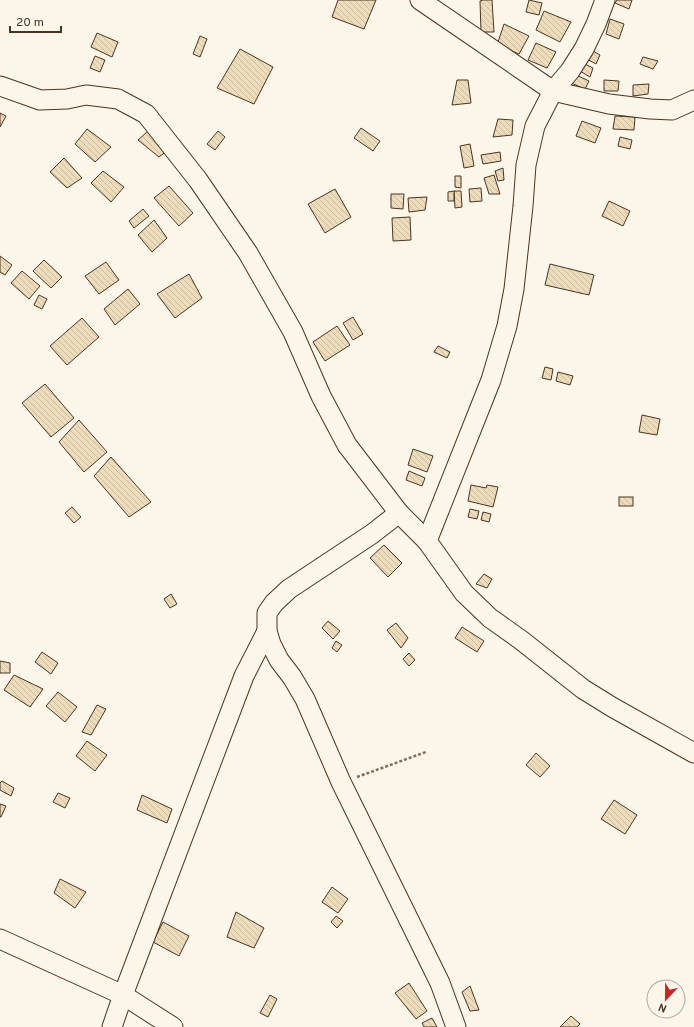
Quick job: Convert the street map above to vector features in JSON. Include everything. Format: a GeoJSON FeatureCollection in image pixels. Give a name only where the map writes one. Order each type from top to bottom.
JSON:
{"type":"FeatureCollection","features":[{"type":"Feature","properties":{"kind":"street"},"geometry":{"type":"LineString","coordinates":[[420,0],[552,91],[609,104],[650,109],[672,110],[694,100]]}},
{"type":"Feature","properties":{"kind":"street"},"geometry":{"type":"LineString","coordinates":[[427,541],[491,380],[507,326],[514,289],[526,165],[535,126],[552,91],[570,71],[584,49],[605,0]]}},
{"type":"Feature","properties":{"kind":"street"},"geometry":{"type":"LineString","coordinates":[[0,86],[40,100],[67,99],[86,95],[118,99],[146,114],[198,180],[248,253],[293,332],[322,396],[347,445],[399,513],[427,541],[464,594],[490,618],[521,640],[583,689],[694,753]]}},
{"type":"Feature","properties":{"kind":"street"},"geometry":{"type":"LineString","coordinates":[[399,513],[372,534],[289,589],[274,603],[267,613],[267,631],[271,644],[279,660],[292,676],[305,699],[341,782],[440,983],[456,1027]]}},
{"type":"Feature","properties":{"kind":"street"},"geometry":{"type":"LineString","coordinates":[[112,1027],[244,676],[267,631]]}},
{"type":"Feature","properties":{"kind":"street"},"geometry":{"type":"LineString","coordinates":[[0,939],[123,995],[173,1027]]}},
{"type":"Feature","properties":{"kind":"path"},"geometry":{"type":"LineString","coordinates":[[341,782],[426,752]]}},
{"type":"Feature","properties":{"kind":"building"},"geometry":{"type":"Polygon","coordinates":[[[338,0],[376,0],[364,29],[332,17],[338,0]]]}},
{"type":"Feature","properties":{"kind":"building"},"geometry":{"type":"Polygon","coordinates":[[[492,0],[494,32],[481,32],[480,1],[492,0]]]}},
{"type":"Feature","properties":{"kind":"building"},"geometry":{"type":"Polygon","coordinates":[[[529,0],[542,3],[539,15],[526,12],[529,0]]]}},
{"type":"Feature","properties":{"kind":"building"},"geometry":{"type":"Polygon","coordinates":[[[617,0],[632,0],[629,9],[615,3],[617,0]]]}},
{"type":"Feature","properties":{"kind":"building"},"geometry":{"type":"Polygon","coordinates":[[[544,11],[571,22],[560,42],[536,30],[544,11]]]}},
{"type":"Feature","properties":{"kind":"building"},"geometry":{"type":"Polygon","coordinates":[[[610,19],[624,24],[619,39],[606,34],[610,19]]]}},
{"type":"Feature","properties":{"kind":"building"},"geometry":{"type":"Polygon","coordinates":[[[504,24],[529,36],[519,54],[497,45],[504,24]]]}},
{"type":"Feature","properties":{"kind":"building"},"geometry":{"type":"Polygon","coordinates":[[[97,33],[118,42],[112,57],[91,47],[97,33]]]}},
{"type":"Feature","properties":{"kind":"building"},"geometry":{"type":"Polygon","coordinates":[[[200,36],[207,39],[200,57],[193,54],[200,36]]]}},
{"type":"Feature","properties":{"kind":"building"},"geometry":{"type":"Polygon","coordinates":[[[536,43],[556,52],[547,68],[528,60],[536,43]]]}},
{"type":"Feature","properties":{"kind":"building"},"geometry":{"type":"Polygon","coordinates":[[[588,48],[600,55],[596,64],[585,58],[588,48]]]}},
{"type":"Feature","properties":{"kind":"building"},"geometry":{"type":"Polygon","coordinates":[[[240,49],[273,67],[254,104],[217,88],[240,49]]]}},
{"type":"Feature","properties":{"kind":"building"},"geometry":{"type":"Polygon","coordinates":[[[95,56],[105,60],[100,72],[90,68],[95,56]]]}},
{"type":"Feature","properties":{"kind":"building"},"geometry":{"type":"Polygon","coordinates":[[[643,57],[658,61],[653,69],[640,64],[643,57]]]}},
{"type":"Feature","properties":{"kind":"building"},"geometry":{"type":"Polygon","coordinates":[[[583,63],[593,68],[590,77],[580,71],[583,63]]]}},
{"type":"Feature","properties":{"kind":"building"},"geometry":{"type":"Polygon","coordinates":[[[574,74],[589,81],[585,89],[571,83],[574,74]]]}},
{"type":"Feature","properties":{"kind":"building"},"geometry":{"type":"Polygon","coordinates":[[[457,80],[468,80],[471,103],[452,105],[457,80]]]}},
{"type":"Feature","properties":{"kind":"building"},"geometry":{"type":"Polygon","coordinates":[[[604,80],[619,81],[618,91],[604,91],[604,80]]]}},
{"type":"Feature","properties":{"kind":"building"},"geometry":{"type":"Polygon","coordinates":[[[649,84],[648,94],[633,96],[633,85],[649,84]]]}},
{"type":"Feature","properties":{"kind":"building"},"geometry":{"type":"Polygon","coordinates":[[[0,113],[6,116],[0,127],[0,113]]]}},
{"type":"Feature","properties":{"kind":"building"},"geometry":{"type":"Polygon","coordinates":[[[615,116],[635,117],[634,130],[613,129],[615,116]]]}},
{"type":"Feature","properties":{"kind":"building"},"geometry":{"type":"Polygon","coordinates":[[[498,119],[513,120],[512,135],[493,137],[498,119]]]}},
{"type":"Feature","properties":{"kind":"building"},"geometry":{"type":"Polygon","coordinates":[[[582,121],[601,128],[595,143],[576,136],[582,121]]]}},
{"type":"Feature","properties":{"kind":"building"},"geometry":{"type":"Polygon","coordinates":[[[361,128],[380,141],[373,151],[354,138],[361,128]]]}},
{"type":"Feature","properties":{"kind":"building"},"geometry":{"type":"Polygon","coordinates":[[[87,129],[111,147],[95,162],[75,144],[87,129]]]}},
{"type":"Feature","properties":{"kind":"building"},"geometry":{"type":"Polygon","coordinates":[[[148,131],[168,150],[159,157],[138,140],[148,131]]]}},
{"type":"Feature","properties":{"kind":"building"},"geometry":{"type":"Polygon","coordinates":[[[218,131],[225,137],[215,150],[207,144],[218,131]]]}},
{"type":"Feature","properties":{"kind":"building"},"geometry":{"type":"Polygon","coordinates":[[[620,137],[632,140],[630,149],[618,146],[620,137]]]}},
{"type":"Feature","properties":{"kind":"building"},"geometry":{"type":"Polygon","coordinates":[[[470,144],[474,166],[464,168],[460,146],[470,144]]]}},
{"type":"Feature","properties":{"kind":"building"},"geometry":{"type":"Polygon","coordinates":[[[500,152],[501,161],[483,164],[481,155],[500,152]]]}},
{"type":"Feature","properties":{"kind":"building"},"geometry":{"type":"Polygon","coordinates":[[[64,158],[82,178],[67,188],[50,172],[64,158]]]}},
{"type":"Feature","properties":{"kind":"building"},"geometry":{"type":"Polygon","coordinates":[[[503,168],[504,180],[498,181],[495,171],[503,168]]]}},
{"type":"Feature","properties":{"kind":"building"},"geometry":{"type":"Polygon","coordinates":[[[103,171],[124,187],[111,202],[91,183],[103,171]]]}},
{"type":"Feature","properties":{"kind":"building"},"geometry":{"type":"Polygon","coordinates":[[[494,175],[500,194],[489,194],[484,178],[494,175]]]}},
{"type":"Feature","properties":{"kind":"building"},"geometry":{"type":"Polygon","coordinates":[[[455,176],[461,176],[461,188],[455,187],[455,176]]]}},
{"type":"Feature","properties":{"kind":"building"},"geometry":{"type":"Polygon","coordinates":[[[169,186],[193,213],[179,226],[154,198],[169,186]]]}},
{"type":"Feature","properties":{"kind":"building"},"geometry":{"type":"Polygon","coordinates":[[[481,188],[482,201],[470,202],[469,189],[481,188]]]}},
{"type":"Feature","properties":{"kind":"building"},"geometry":{"type":"Polygon","coordinates":[[[335,189],[351,217],[325,233],[308,204],[335,189]]]}},
{"type":"Feature","properties":{"kind":"building"},"geometry":{"type":"Polygon","coordinates":[[[454,191],[461,191],[462,207],[455,208],[454,191]]]}},
{"type":"Feature","properties":{"kind":"building"},"geometry":{"type":"Polygon","coordinates":[[[454,191],[454,201],[448,201],[448,192],[454,191]]]}},
{"type":"Feature","properties":{"kind":"building"},"geometry":{"type":"Polygon","coordinates":[[[391,194],[404,194],[403,209],[391,208],[391,194]]]}},
{"type":"Feature","properties":{"kind":"building"},"geometry":{"type":"Polygon","coordinates":[[[427,197],[425,210],[409,212],[408,198],[427,197]]]}},
{"type":"Feature","properties":{"kind":"building"},"geometry":{"type":"Polygon","coordinates":[[[609,201],[630,211],[623,226],[602,216],[609,201]]]}},
{"type":"Feature","properties":{"kind":"building"},"geometry":{"type":"Polygon","coordinates":[[[143,209],[149,216],[134,228],[129,221],[143,209]]]}},
{"type":"Feature","properties":{"kind":"building"},"geometry":{"type":"Polygon","coordinates":[[[410,217],[411,240],[393,241],[392,218],[410,217]]]}},
{"type":"Feature","properties":{"kind":"building"},"geometry":{"type":"Polygon","coordinates":[[[154,220],[167,238],[152,252],[138,235],[154,220]]]}},
{"type":"Feature","properties":{"kind":"building"},"geometry":{"type":"Polygon","coordinates":[[[0,256],[12,265],[5,275],[0,272],[0,256]]]}},
{"type":"Feature","properties":{"kind":"building"},"geometry":{"type":"Polygon","coordinates":[[[44,260],[62,277],[51,288],[33,271],[44,260]]]}},
{"type":"Feature","properties":{"kind":"building"},"geometry":{"type":"Polygon","coordinates":[[[106,262],[119,280],[99,294],[85,276],[106,262]]]}},
{"type":"Feature","properties":{"kind":"building"},"geometry":{"type":"Polygon","coordinates":[[[550,264],[594,275],[589,295],[545,285],[550,264]]]}},
{"type":"Feature","properties":{"kind":"building"},"geometry":{"type":"Polygon","coordinates":[[[22,271],[40,286],[29,299],[11,283],[22,271]]]}},
{"type":"Feature","properties":{"kind":"building"},"geometry":{"type":"Polygon","coordinates":[[[189,274],[202,298],[175,318],[157,294],[189,274]]]}},
{"type":"Feature","properties":{"kind":"building"},"geometry":{"type":"Polygon","coordinates":[[[128,289],[140,304],[115,325],[104,309],[128,289]]]}},
{"type":"Feature","properties":{"kind":"building"},"geometry":{"type":"Polygon","coordinates":[[[39,295],[47,299],[42,309],[34,305],[39,295]]]}},
{"type":"Feature","properties":{"kind":"building"},"geometry":{"type":"Polygon","coordinates":[[[353,317],[363,334],[353,340],[343,323],[353,317]]]}},
{"type":"Feature","properties":{"kind":"building"},"geometry":{"type":"Polygon","coordinates":[[[82,318],[99,337],[67,365],[50,346],[82,318]]]}},
{"type":"Feature","properties":{"kind":"building"},"geometry":{"type":"Polygon","coordinates":[[[337,326],[350,345],[325,361],[313,342],[337,326]]]}},
{"type":"Feature","properties":{"kind":"building"},"geometry":{"type":"Polygon","coordinates":[[[438,346],[450,352],[447,358],[434,352],[438,346]]]}},
{"type":"Feature","properties":{"kind":"building"},"geometry":{"type":"Polygon","coordinates":[[[545,367],[553,369],[551,380],[542,378],[545,367]]]}},
{"type":"Feature","properties":{"kind":"building"},"geometry":{"type":"Polygon","coordinates":[[[558,372],[573,376],[570,385],[556,381],[558,372]]]}},
{"type":"Feature","properties":{"kind":"building"},"geometry":{"type":"Polygon","coordinates":[[[45,384],[74,418],[51,437],[22,403],[45,384]]]}},
{"type":"Feature","properties":{"kind":"building"},"geometry":{"type":"Polygon","coordinates":[[[642,415],[660,419],[657,435],[639,432],[642,415]]]}},
{"type":"Feature","properties":{"kind":"building"},"geometry":{"type":"Polygon","coordinates":[[[79,420],[107,452],[84,472],[59,442],[79,420]]]}},
{"type":"Feature","properties":{"kind":"building"},"geometry":{"type":"Polygon","coordinates":[[[413,449],[433,456],[427,472],[408,465],[413,449]]]}},
{"type":"Feature","properties":{"kind":"building"},"geometry":{"type":"Polygon","coordinates":[[[111,457],[151,502],[129,517],[94,476],[111,457]]]}},
{"type":"Feature","properties":{"kind":"building"},"geometry":{"type":"Polygon","coordinates":[[[409,471],[425,478],[422,486],[406,480],[409,471]]]}},
{"type":"Feature","properties":{"kind":"building"},"geometry":{"type":"Polygon","coordinates":[[[471,485],[486,488],[487,485],[498,487],[493,507],[468,501],[471,485]]]}},
{"type":"Feature","properties":{"kind":"building"},"geometry":{"type":"Polygon","coordinates":[[[619,497],[633,497],[633,506],[619,506],[619,497]]]}},
{"type":"Feature","properties":{"kind":"building"},"geometry":{"type":"Polygon","coordinates":[[[72,507],[81,517],[74,523],[65,513],[72,507]]]}},
{"type":"Feature","properties":{"kind":"building"},"geometry":{"type":"Polygon","coordinates":[[[470,509],[479,511],[477,519],[468,517],[470,509]]]}},
{"type":"Feature","properties":{"kind":"building"},"geometry":{"type":"Polygon","coordinates":[[[483,512],[491,514],[489,522],[481,520],[483,512]]]}},
{"type":"Feature","properties":{"kind":"building"},"geometry":{"type":"Polygon","coordinates":[[[384,545],[402,563],[388,577],[370,558],[384,545]]]}},
{"type":"Feature","properties":{"kind":"building"},"geometry":{"type":"Polygon","coordinates":[[[484,574],[492,579],[487,588],[476,584],[484,574]]]}},
{"type":"Feature","properties":{"kind":"building"},"geometry":{"type":"Polygon","coordinates":[[[171,594],[177,604],[170,608],[164,599],[171,594]]]}},
{"type":"Feature","properties":{"kind":"building"},"geometry":{"type":"Polygon","coordinates":[[[328,621],[340,631],[333,639],[322,628],[328,621]]]}},
{"type":"Feature","properties":{"kind":"building"},"geometry":{"type":"Polygon","coordinates":[[[396,623],[408,638],[401,648],[387,630],[396,623]]]}},
{"type":"Feature","properties":{"kind":"building"},"geometry":{"type":"Polygon","coordinates":[[[462,627],[484,641],[477,652],[455,638],[462,627]]]}},
{"type":"Feature","properties":{"kind":"building"},"geometry":{"type":"Polygon","coordinates":[[[336,641],[342,645],[337,652],[332,648],[336,641]]]}},
{"type":"Feature","properties":{"kind":"building"},"geometry":{"type":"Polygon","coordinates":[[[42,652],[58,663],[51,674],[35,662],[42,652]]]}},
{"type":"Feature","properties":{"kind":"building"},"geometry":{"type":"Polygon","coordinates":[[[409,653],[415,660],[409,666],[403,659],[409,653]]]}},
{"type":"Feature","properties":{"kind":"building"},"geometry":{"type":"Polygon","coordinates":[[[0,661],[10,663],[10,673],[0,673],[0,661]]]}},
{"type":"Feature","properties":{"kind":"building"},"geometry":{"type":"Polygon","coordinates":[[[14,675],[43,689],[30,707],[4,690],[14,675]]]}},
{"type":"Feature","properties":{"kind":"building"},"geometry":{"type":"Polygon","coordinates":[[[58,692],[77,707],[65,722],[46,706],[58,692]]]}},
{"type":"Feature","properties":{"kind":"building"},"geometry":{"type":"Polygon","coordinates":[[[97,705],[106,709],[91,735],[82,732],[97,705]]]}},
{"type":"Feature","properties":{"kind":"building"},"geometry":{"type":"Polygon","coordinates":[[[87,741],[107,755],[95,771],[76,756],[87,741]]]}},
{"type":"Feature","properties":{"kind":"building"},"geometry":{"type":"Polygon","coordinates":[[[536,753],[550,766],[540,777],[526,765],[536,753]]]}},
{"type":"Feature","properties":{"kind":"building"},"geometry":{"type":"Polygon","coordinates":[[[2,781],[14,788],[11,796],[0,790],[0,783],[2,781]]]}},
{"type":"Feature","properties":{"kind":"building"},"geometry":{"type":"Polygon","coordinates":[[[58,793],[70,798],[65,808],[53,802],[58,793]]]}},
{"type":"Feature","properties":{"kind":"building"},"geometry":{"type":"Polygon","coordinates":[[[142,795],[172,809],[167,823],[137,810],[142,795]]]}},
{"type":"Feature","properties":{"kind":"building"},"geometry":{"type":"Polygon","coordinates":[[[614,800],[637,815],[625,834],[601,819],[614,800]]]}},
{"type":"Feature","properties":{"kind":"building"},"geometry":{"type":"Polygon","coordinates":[[[0,804],[6,806],[1,817],[0,817],[0,804]]]}},
{"type":"Feature","properties":{"kind":"building"},"geometry":{"type":"Polygon","coordinates":[[[60,879],[86,892],[75,908],[54,893],[60,879]]]}},
{"type":"Feature","properties":{"kind":"building"},"geometry":{"type":"Polygon","coordinates":[[[332,887],[348,899],[338,913],[322,902],[332,887]]]}},
{"type":"Feature","properties":{"kind":"building"},"geometry":{"type":"Polygon","coordinates":[[[236,912],[264,928],[254,948],[227,937],[236,912]]]}},
{"type":"Feature","properties":{"kind":"building"},"geometry":{"type":"Polygon","coordinates":[[[336,916],[343,921],[337,928],[331,922],[336,916]]]}},
{"type":"Feature","properties":{"kind":"building"},"geometry":{"type":"Polygon","coordinates":[[[163,922],[189,936],[179,956],[153,942],[163,922]]]}},
{"type":"Feature","properties":{"kind":"building"},"geometry":{"type":"Polygon","coordinates":[[[409,983],[427,1011],[416,1019],[395,993],[409,983]]]}},
{"type":"Feature","properties":{"kind":"building"},"geometry":{"type":"Polygon","coordinates":[[[470,986],[479,1010],[470,1011],[462,992],[470,986]]]}},
{"type":"Feature","properties":{"kind":"building"},"geometry":{"type":"Polygon","coordinates":[[[270,995],[277,999],[268,1017],[260,1013],[270,995]]]}},
{"type":"Feature","properties":{"kind":"building"},"geometry":{"type":"Polygon","coordinates":[[[571,1016],[580,1024],[577,1027],[560,1027],[571,1016]]]}},
{"type":"Feature","properties":{"kind":"building"},"geometry":{"type":"Polygon","coordinates":[[[432,1018],[437,1027],[424,1027],[422,1023],[432,1018]]]}}]}
